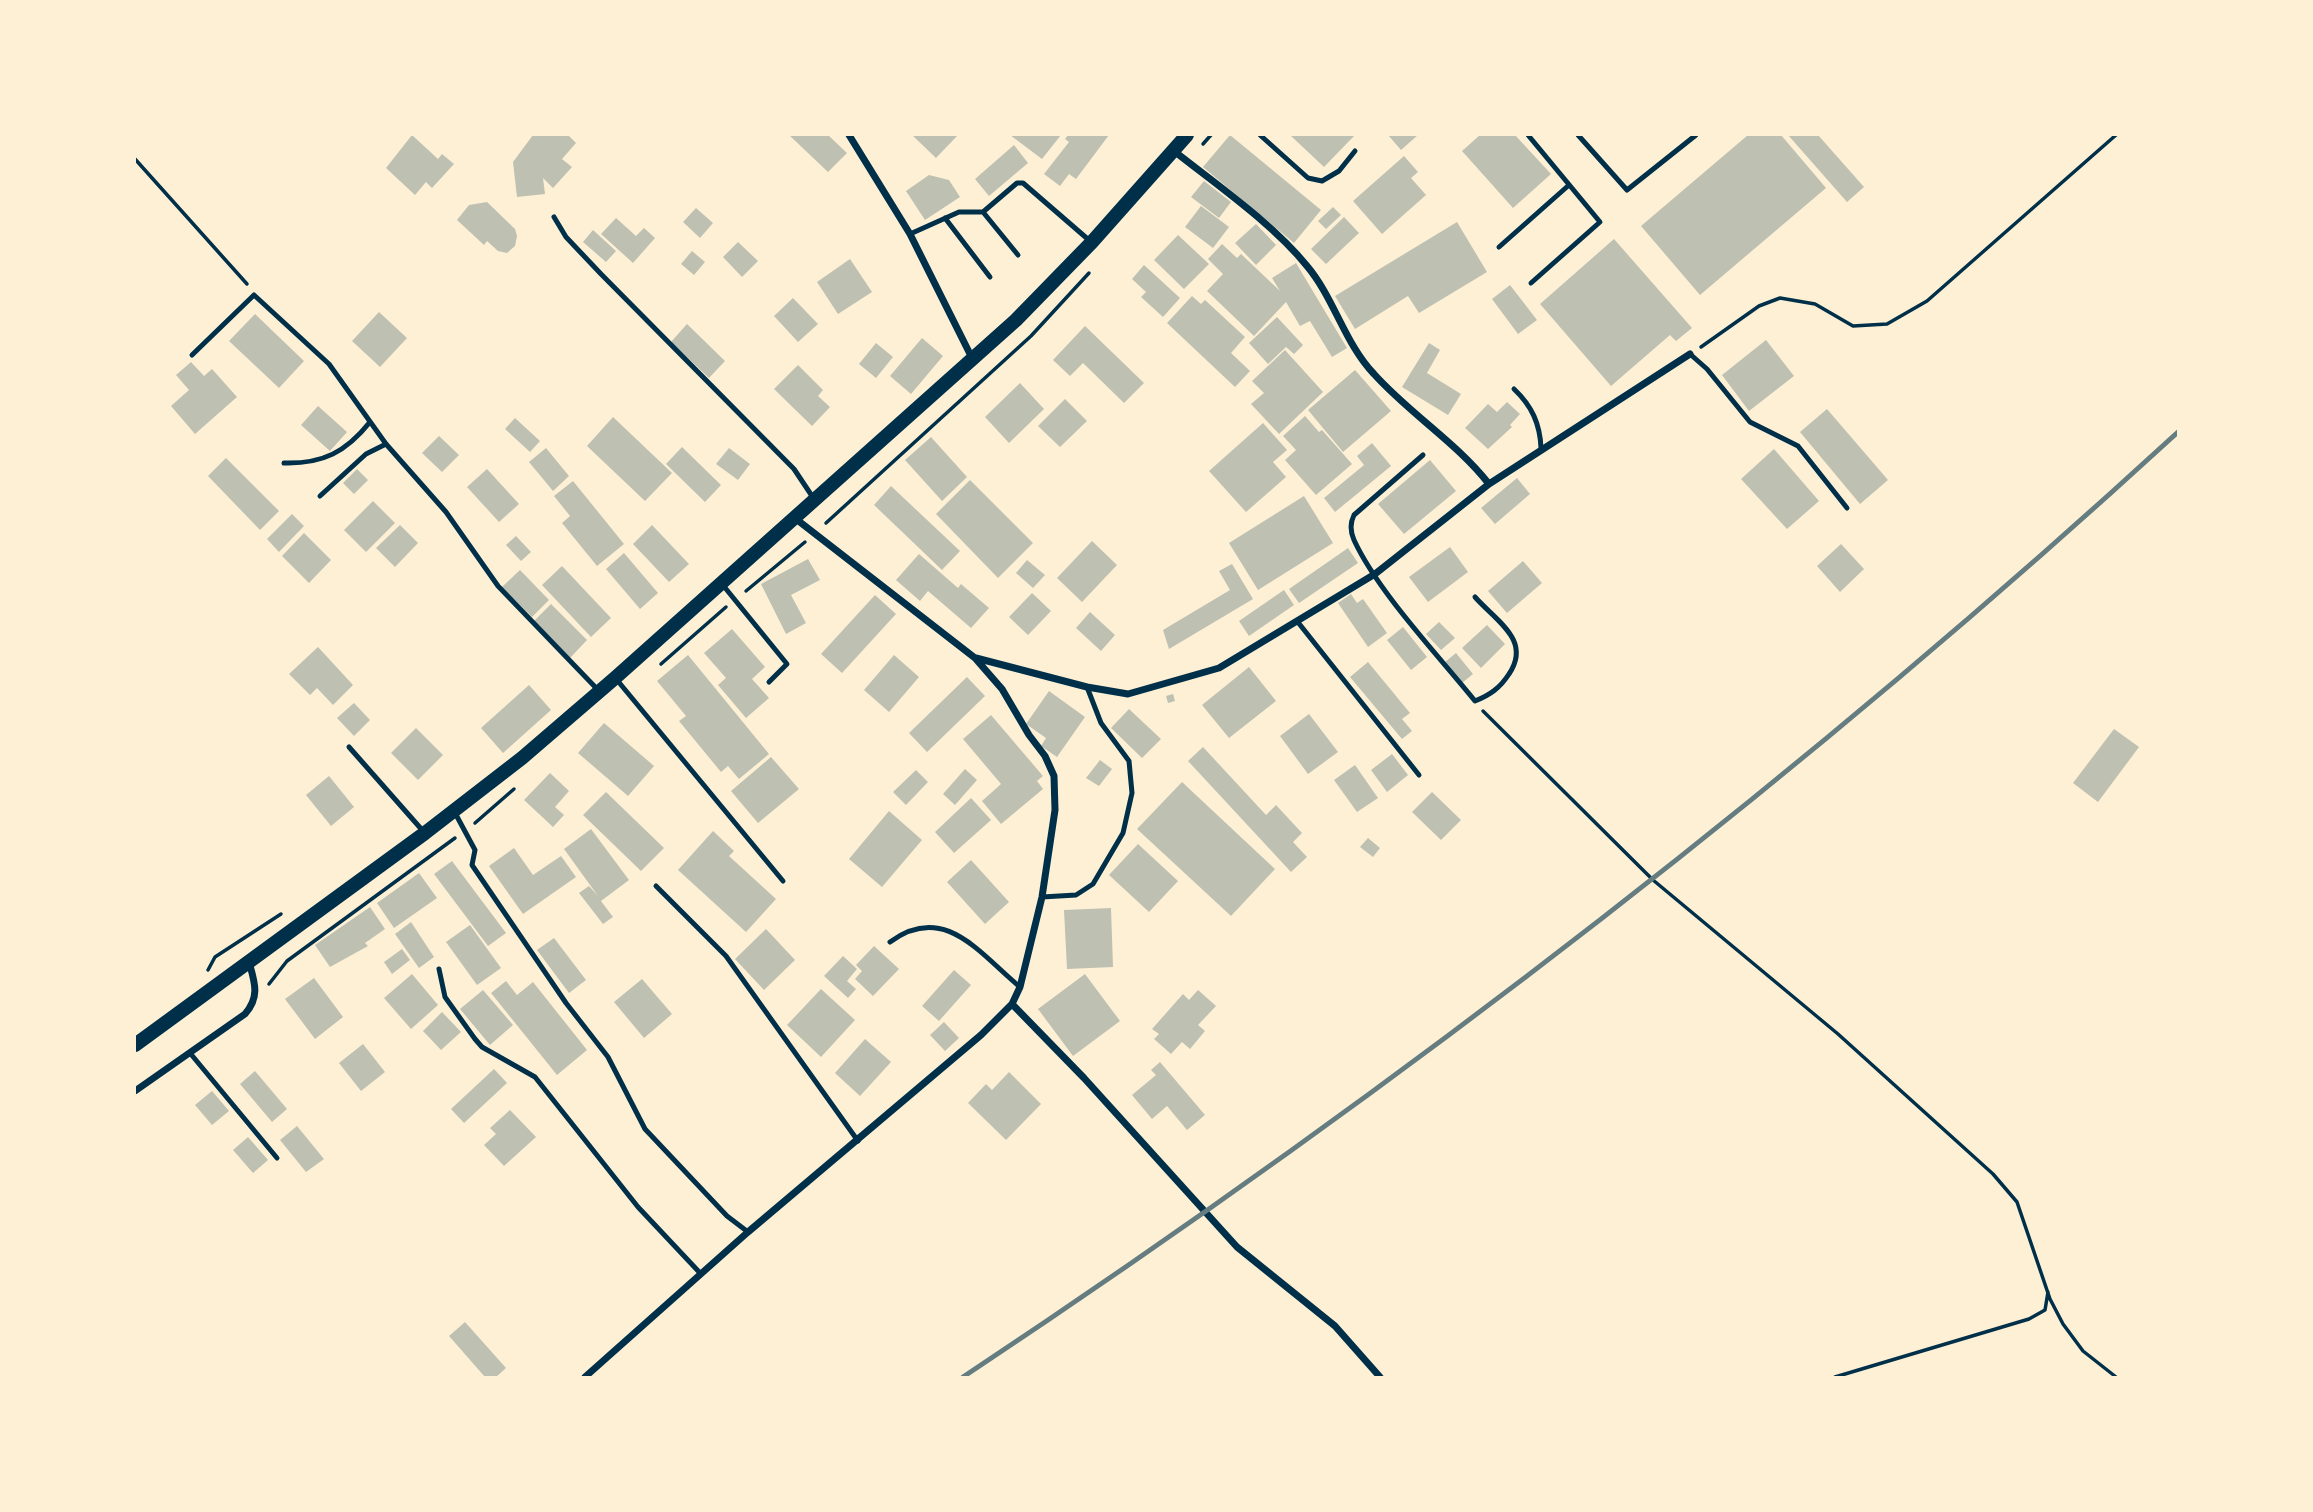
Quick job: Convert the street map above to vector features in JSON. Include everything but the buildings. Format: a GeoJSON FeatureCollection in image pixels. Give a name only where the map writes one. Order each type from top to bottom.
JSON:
{"type":"FeatureCollection","features":[{"type":"Feature","properties":{"kind":"main road"},"geometry":{"type":"LineString","coordinates":[[135,1045],[454,811],[522,758],[615,678],[974,360],[1092,242],[1186,135]]}},
{"type":"Feature","properties":{"kind":"street"},"geometry":{"type":"LineString","coordinates":[[849,135],[910,234],[974,360]]}},
{"type":"Feature","properties":{"kind":"street"},"geometry":{"type":"LineString","coordinates":[[1174,151],[1241,205],[1308,266],[1371,372],[1407,408],[1475,466],[1489,484]]}},
{"type":"Feature","properties":{"kind":"street"},"geometry":{"type":"LineString","coordinates":[[975,658],[1087,687],[1128,694],[1219,668],[1374,575],[1489,484],[1690,354]]}},
{"type":"Feature","properties":{"kind":"street"},"geometry":{"type":"LineString","coordinates":[[585,1377],[1012,1004],[1020,987],[1042,897],[1055,810],[1054,776],[1045,756],[1029,735],[1002,689],[975,658],[796,519]]}},
{"type":"Feature","properties":{"kind":"street"},"geometry":{"type":"LineString","coordinates":[[135,1091],[234,1023],[254,1003],[256,986],[249,962]]}},
{"type":"Feature","properties":{"kind":"street"},"geometry":{"type":"LineString","coordinates":[[1012,1004],[1084,1078],[1237,1247],[1335,1326],[1380,1377]]}},
{"type":"Feature","properties":{"kind":"lane"},"geometry":{"type":"LineString","coordinates":[[1260,135],[1308,178],[1322,181],[1339,171],[1355,151]]}},
{"type":"Feature","properties":{"kind":"lane"},"geometry":{"type":"LineString","coordinates":[[1528,135],[1601,222],[1531,283]]}},
{"type":"Feature","properties":{"kind":"lane"},"geometry":{"type":"LineString","coordinates":[[1578,135],[1627,190],[1696,135]]}},
{"type":"Feature","properties":{"kind":"lane"},"geometry":{"type":"LineString","coordinates":[[910,234],[959,212],[983,212],[1017,183],[1023,183],[1092,242]]}},
{"type":"Feature","properties":{"kind":"lane"},"geometry":{"type":"LineString","coordinates":[[1499,247],[1569,185]]}},
{"type":"Feature","properties":{"kind":"lane"},"geometry":{"type":"LineString","coordinates":[[983,212],[1018,255]]}},
{"type":"Feature","properties":{"kind":"lane"},"geometry":{"type":"LineString","coordinates":[[554,217],[566,237],[601,274],[794,469],[816,502]]}},
{"type":"Feature","properties":{"kind":"lane"},"geometry":{"type":"LineString","coordinates":[[945,218],[990,278]]}},
{"type":"Feature","properties":{"kind":"lane"},"geometry":{"type":"LineString","coordinates":[[192,355],[254,295],[329,364],[386,444],[446,512],[522,614],[599,691]]}},
{"type":"Feature","properties":{"kind":"lane"},"geometry":{"type":"LineString","coordinates":[[1690,354],[1707,369],[1750,422],[1798,446],[1847,508]]}},
{"type":"Feature","properties":{"kind":"lane"},"geometry":{"type":"LineString","coordinates":[[1514,389],[1532,410],[1542,448]]}},
{"type":"Feature","properties":{"kind":"lane"},"geometry":{"type":"LineString","coordinates":[[284,463],[326,460],[354,443],[370,422]]}},
{"type":"Feature","properties":{"kind":"lane"},"geometry":{"type":"LineString","coordinates":[[320,496],[366,454],[386,444]]}},
{"type":"Feature","properties":{"kind":"lane"},"geometry":{"type":"LineString","coordinates":[[1423,455],[1354,515],[1350,523],[1353,538],[1374,575],[1475,701],[1488,696],[1503,684],[1515,665],[1518,645],[1508,628],[1475,597]]}},
{"type":"Feature","properties":{"kind":"lane"},"geometry":{"type":"LineString","coordinates":[[722,584],[786,664],[769,682]]}},
{"type":"Feature","properties":{"kind":"lane"},"geometry":{"type":"LineString","coordinates":[[1297,621],[1419,775]]}},
{"type":"Feature","properties":{"kind":"lane"},"geometry":{"type":"LineString","coordinates":[[615,678],[783,881]]}},
{"type":"Feature","properties":{"kind":"lane"},"geometry":{"type":"LineString","coordinates":[[1042,897],[1076,895],[1093,884],[1123,833],[1132,793],[1129,761],[1101,723],[1087,687]]}},
{"type":"Feature","properties":{"kind":"lane"},"geometry":{"type":"LineString","coordinates":[[349,747],[425,833]]}},
{"type":"Feature","properties":{"kind":"lane"},"geometry":{"type":"LineString","coordinates":[[454,811],[475,850],[472,865],[608,1057],[645,1129],[717,1207],[748,1232]]}},
{"type":"Feature","properties":{"kind":"lane"},"geometry":{"type":"LineString","coordinates":[[656,886],[726,956],[858,1141]]}},
{"type":"Feature","properties":{"kind":"lane"},"geometry":{"type":"LineString","coordinates":[[890,942],[905,931],[939,926],[953,932],[1020,987]]}},
{"type":"Feature","properties":{"kind":"lane"},"geometry":{"type":"LineString","coordinates":[[439,969],[445,997],[475,1039],[482,1047],[535,1077],[638,1207],[701,1274]]}},
{"type":"Feature","properties":{"kind":"lane"},"geometry":{"type":"LineString","coordinates":[[190,1053],[277,1158]]}},
{"type":"Feature","properties":{"kind":"path"},"geometry":{"type":"LineString","coordinates":[[1690,354],[1759,306],[1780,298],[1815,304],[1853,326],[1887,324],[1927,301],[2116,135]]}},
{"type":"Feature","properties":{"kind":"path"},"geometry":{"type":"LineString","coordinates":[[135,159],[240,274],[254,295]]}},
{"type":"Feature","properties":{"kind":"path"},"geometry":{"type":"LineString","coordinates":[[1475,701],[1584,815],[1653,880],[1838,1034],[1993,1174],[2017,1202],[2049,1287],[2050,1299],[2070,1333],[2083,1351],[2116,1377]]}},
{"type":"Feature","properties":{"kind":"path"},"geometry":{"type":"LineString","coordinates":[[1835,1377],[2029,1319],[2045,1310],[2049,1287]]}},
{"type":"Feature","properties":{"kind":"railway"},"geometry":{"type":"LineString","coordinates":[[963,1377],[1280,1158],[1436,1045],[1589,928],[1740,809],[1888,687],[2035,561],[2178,432]]}}]}
